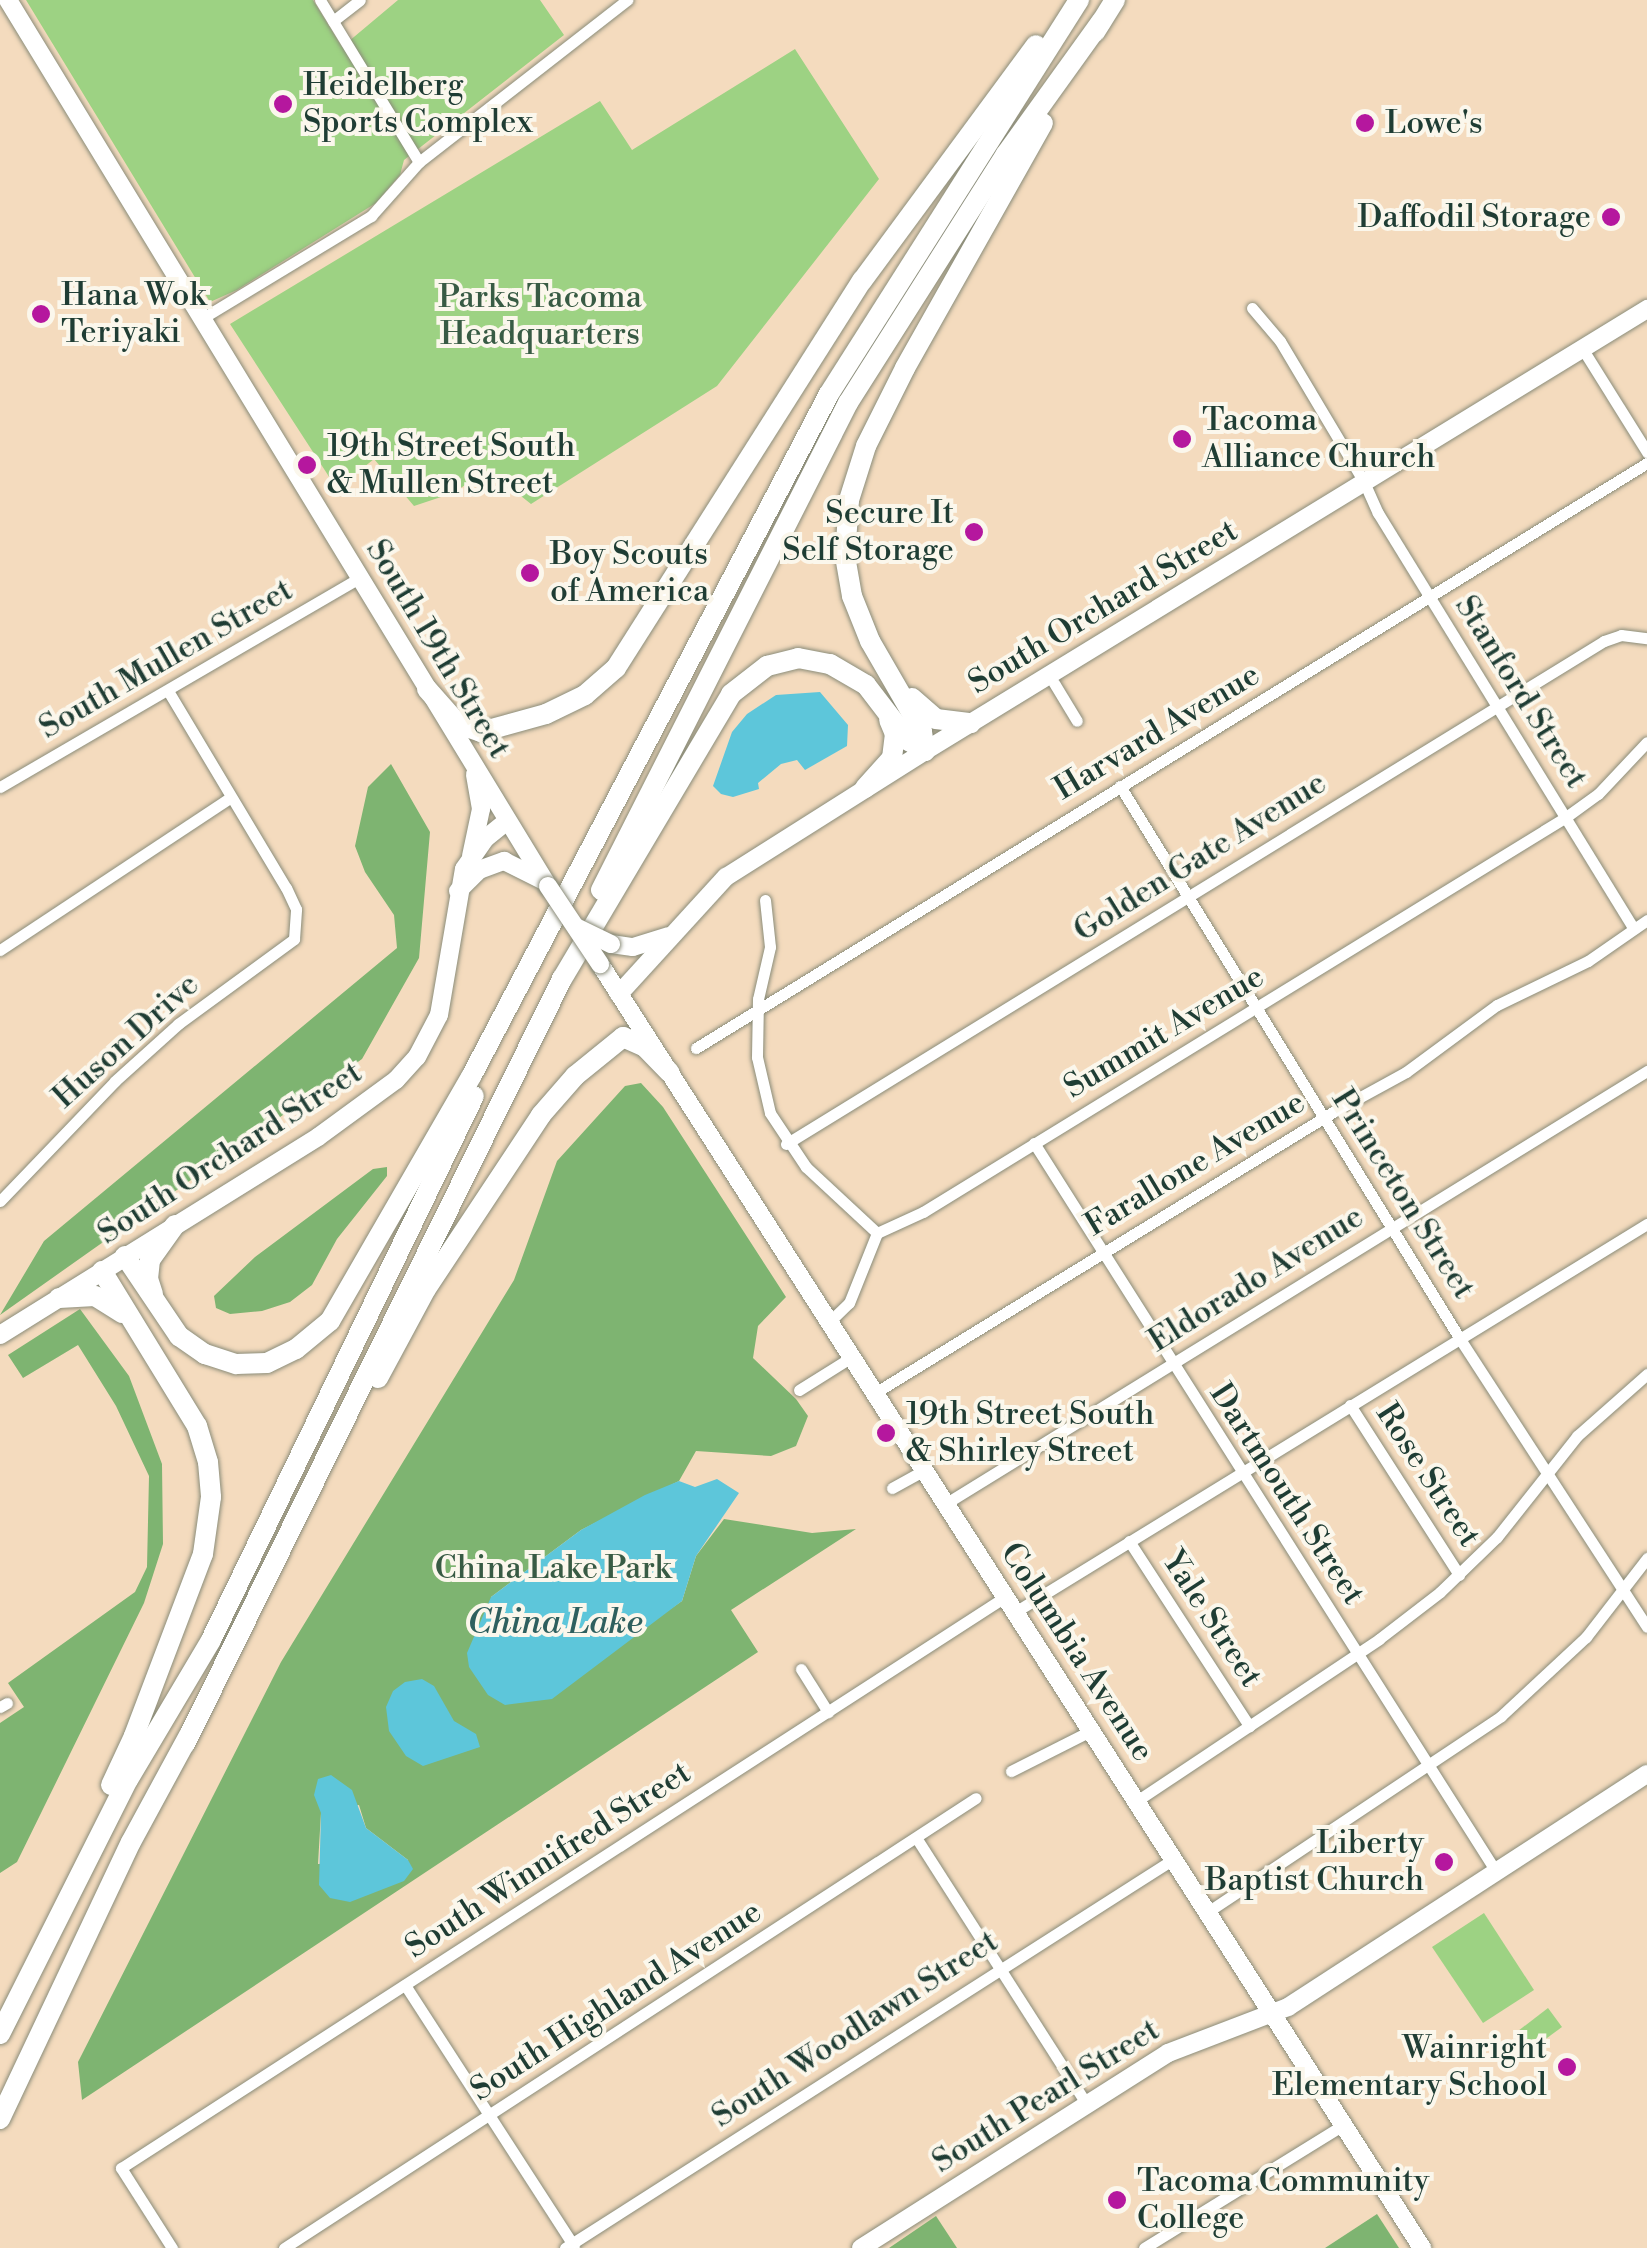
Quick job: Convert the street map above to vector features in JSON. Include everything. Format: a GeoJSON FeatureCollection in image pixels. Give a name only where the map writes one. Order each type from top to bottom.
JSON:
{"type":"FeatureCollection","features":[{"type":"Feature","properties":{"kind":"highway"},"geometry":{"type":"LineString","coordinates":[[426,688],[458,724],[482,732],[546,714],[585,694],[616,668],[862,281],[1071,0]]}},
{"type":"Feature","properties":{"kind":"highway"},"geometry":{"type":"LineString","coordinates":[[126,1256],[179,1336],[205,1354],[236,1364],[266,1363],[296,1350],[330,1321],[472,1075],[829,394],[1078,0]]}},
{"type":"Feature","properties":{"kind":"highway"},"geometry":{"type":"LineString","coordinates":[[917,756],[922,731],[884,666],[852,596],[845,556],[846,518],[857,468],[905,368],[1115,0]]}},
{"type":"Feature","properties":{"kind":"highway"},"geometry":{"type":"LineString","coordinates":[[185,1744],[562,979],[620,847],[848,404],[1006,154],[1101,22]]}},
{"type":"Feature","properties":{"kind":"highway"},"geometry":{"type":"LineString","coordinates":[[562,979],[722,707],[746,678],[792,659],[830,664],[858,678],[910,741],[917,756]]}},
{"type":"Feature","properties":{"kind":"highway"},"geometry":{"type":"LineString","coordinates":[[884,666],[926,713],[943,722],[971,722]]}},
{"type":"Feature","properties":{"kind":"highway"},"geometry":{"type":"LineString","coordinates":[[865,788],[886,768],[893,752],[894,734],[884,709]]}},
{"type":"Feature","properties":{"kind":"highway"},"geometry":{"type":"LineString","coordinates":[[0,2034],[128,1780],[211,1640],[587,860]]}},
{"type":"Feature","properties":{"kind":"highway"},"geometry":{"type":"LineString","coordinates":[[0,2119],[131,1842],[426,1289],[541,1115],[575,1076],[616,1039],[632,1039],[669,1072]]}},
{"type":"Feature","properties":{"kind":"highway"},"geometry":{"type":"LineString","coordinates":[[159,1310],[148,1280],[150,1260],[175,1225]]}},
{"type":"Feature","properties":{"kind":"highway"},"geometry":{"type":"LineString","coordinates":[[20,1994],[75,1860],[134,1736],[202,1554],[211,1497],[208,1462],[197,1426],[102,1271]]}},
{"type":"Feature","properties":{"kind":"highway"},"geometry":{"type":"LineString","coordinates":[[59,1298],[95,1296],[141,1333]]}},
{"type":"Feature","properties":{"kind":"main road","name":"South 19th Street"},"geometry":{"type":"LineString","coordinates":[[8,0],[542,879],[620,994],[827,1324]]}},
{"type":"Feature","properties":{"kind":"main road","name":"South Orchard Street"},"geometry":{"type":"LineString","coordinates":[[620,994],[668,936],[740,866],[971,722],[1059,675],[1647,309]]}},
{"type":"Feature","properties":{"kind":"main road"},"geometry":{"type":"LineString","coordinates":[[917,756],[923,765],[1059,675]]}},
{"type":"Feature","properties":{"kind":"main road"},"geometry":{"type":"LineString","coordinates":[[472,856],[481,809],[473,765]]}},
{"type":"Feature","properties":{"kind":"main road","name":"South Orchard Street"},"geometry":{"type":"LineString","coordinates":[[0,1335],[350,1116],[410,1066],[440,1008],[458,890],[472,856],[507,820]]}},
{"type":"Feature","properties":{"kind":"main road"},"geometry":{"type":"LineString","coordinates":[[458,890],[479,870],[504,862],[542,879]]}},
{"type":"Feature","properties":{"kind":"main road"},"geometry":{"type":"LineString","coordinates":[[576,926],[611,944],[633,947],[668,936]]}},
{"type":"Feature","properties":{"kind":"main road","name":"Columbia Avenue"},"geometry":{"type":"LineString","coordinates":[[827,1324],[1210,1911],[1273,2015]]}},
{"type":"Feature","properties":{"kind":"main road","name":"South Pearl Street"},"geometry":{"type":"LineString","coordinates":[[860,2248],[1181,2046],[1273,2015],[1647,1774]]}},
{"type":"Feature","properties":{"kind":"main road"},"geometry":{"type":"LineString","coordinates":[[1273,2015],[1422,2248]]}},
{"type":"Feature","properties":{"kind":"street"},"geometry":{"type":"LineString","coordinates":[[333,21],[360,0]]}},
{"type":"Feature","properties":{"kind":"street"},"geometry":{"type":"LineString","coordinates":[[201,320],[363,222],[390,198],[419,162],[627,0]]}},
{"type":"Feature","properties":{"kind":"street"},"geometry":{"type":"LineString","coordinates":[[323,1],[419,162]]}},
{"type":"Feature","properties":{"kind":"street","name":"Stanford Street"},"geometry":{"type":"LineString","coordinates":[[1252,308],[1280,341],[1364,482],[1378,513],[1634,930]]}},
{"type":"Feature","properties":{"kind":"street"},"geometry":{"type":"LineString","coordinates":[[1582,348],[1647,452]]}},
{"type":"Feature","properties":{"kind":"street","name":"Harvard Avenue"},"geometry":{"type":"LineString","coordinates":[[696,1048],[1647,463]]}},
{"type":"Feature","properties":{"kind":"street","name":"South Mullen Street"},"geometry":{"type":"LineString","coordinates":[[0,787],[358,578]]}},
{"type":"Feature","properties":{"kind":"street","name":"Golden Gate Avenue"},"geometry":{"type":"LineString","coordinates":[[786,1144],[1604,641],[1620,635],[1647,638]]}},
{"type":"Feature","properties":{"kind":"street"},"geometry":{"type":"LineString","coordinates":[[1059,675],[1077,721]]}},
{"type":"Feature","properties":{"kind":"street"},"geometry":{"type":"LineString","coordinates":[[0,950],[230,798],[168,691]]}},
{"type":"Feature","properties":{"kind":"street","name":"Summit Avenue"},"geometry":{"type":"LineString","coordinates":[[877,1233],[923,1212],[1566,817],[1610,784],[1647,742]]}},
{"type":"Feature","properties":{"kind":"street","name":"Princeton Street"},"geometry":{"type":"LineString","coordinates":[[1120,786],[1460,1339],[1647,1626]]}},
{"type":"Feature","properties":{"kind":"street","name":"Huson Drive"},"geometry":{"type":"LineString","coordinates":[[0,1201],[115,1082],[201,1005],[282,951],[296,931],[296,909],[286,888],[230,798]]}},
{"type":"Feature","properties":{"kind":"street"},"geometry":{"type":"LineString","coordinates":[[765,900],[770,947],[758,1008],[756,1056],[770,1113],[786,1144],[877,1233],[849,1303],[827,1324]]}},
{"type":"Feature","properties":{"kind":"street","name":"Farallone Avenue"},"geometry":{"type":"LineString","coordinates":[[873,1394],[1102,1252],[1406,1072],[1497,1005],[1588,961],[1647,920]]}},
{"type":"Feature","properties":{"kind":"street","name":"Eldorado Avenue"},"geometry":{"type":"LineString","coordinates":[[944,1504],[1647,1071]]}},
{"type":"Feature","properties":{"kind":"street","name":"Dartmouth Street"},"geometry":{"type":"LineString","coordinates":[[1034,1143],[1170,1364],[1497,1873]]}},
{"type":"Feature","properties":{"kind":"street","name":"South Winnifred Street"},"geometry":{"type":"LineString","coordinates":[[172,2248],[121,2168],[828,1712],[1010,1604],[1128,1541],[1647,1224]]}},
{"type":"Feature","properties":{"kind":"street"},"geometry":{"type":"LineString","coordinates":[[799,1390],[850,1358]]}},
{"type":"Feature","properties":{"kind":"street"},"geometry":{"type":"LineString","coordinates":[[1138,1800],[1358,1652],[1459,1575],[1592,1420],[1647,1374]]}},
{"type":"Feature","properties":{"kind":"street","name":"Rose Street"},"geometry":{"type":"LineString","coordinates":[[1350,1405],[1459,1575]]}},
{"type":"Feature","properties":{"kind":"street"},"geometry":{"type":"LineString","coordinates":[[892,1488],[923,1471]]}},
{"type":"Feature","properties":{"kind":"street","name":"Yale Street"},"geometry":{"type":"LineString","coordinates":[[1128,1541],[1249,1726]]}},
{"type":"Feature","properties":{"kind":"street"},"geometry":{"type":"LineString","coordinates":[[1210,1911],[1478,1734],[1545,1678],[1647,1558]]}},
{"type":"Feature","properties":{"kind":"street"},"geometry":{"type":"LineString","coordinates":[[801,1669],[828,1712]]}},
{"type":"Feature","properties":{"kind":"street"},"geometry":{"type":"LineString","coordinates":[[1011,1771],[1092,1730]]}},
{"type":"Feature","properties":{"kind":"street","name":"South Highland Avenue"},"geometry":{"type":"LineString","coordinates":[[284,2248],[917,1840],[976,1798]]}},
{"type":"Feature","properties":{"kind":"street"},"geometry":{"type":"LineString","coordinates":[[917,1840],[1086,2103]]}},
{"type":"Feature","properties":{"kind":"street","name":"South Woodlawn Street"},"geometry":{"type":"LineString","coordinates":[[571,2246],[1174,1858]]}},
{"type":"Feature","properties":{"kind":"street"},"geometry":{"type":"LineString","coordinates":[[405,1985],[571,2246]]}},
{"type":"Feature","properties":{"kind":"street"},"geometry":{"type":"LineString","coordinates":[[1144,2248],[1343,2125]]}},
{"type":"Feature","properties":{"kind":"green space","name":"Heidelberg Sports Complex"},"geometry":{"type":"Polygon","coordinates":[[[26,0],[313,0],[342,47],[398,0],[540,0],[564,35],[404,160],[400,175],[376,203],[237,290],[210,302],[26,0]]]}},
{"type":"Feature","properties":{"kind":"green space","name":"Parks Tacoma Headquarters"},"geometry":{"type":"Polygon","coordinates":[[[795,49],[879,179],[717,386],[531,504],[488,470],[453,493],[414,506],[374,459],[337,489],[230,324],[600,101],[632,150],[795,49]]]}},
{"type":"Feature","properties":{"kind":"green space"},"geometry":{"type":"Polygon","coordinates":[[[391,764],[430,832],[419,958],[362,1059],[0,1315],[44,1241],[397,948],[394,915],[365,872],[355,846],[368,787],[391,764]]]}},
{"type":"Feature","properties":{"kind":"green space","name":"China Lake Park"},"geometry":{"type":"Polygon","coordinates":[[[641,1083],[663,1107],[786,1297],[758,1326],[753,1358],[808,1416],[796,1446],[771,1456],[696,1451],[679,1481],[581,1530],[491,1597],[641,1629],[682,1601],[696,1556],[724,1519],[812,1533],[856,1529],[731,1610],[758,1652],[82,2100],[78,2062],[281,1662],[514,1280],[557,1161],[625,1086],[641,1083]],[[359,1805],[321,1813],[318,1864],[408,1860],[366,1828],[359,1805]]]}},
{"type":"Feature","properties":{"kind":"green space"},"geometry":{"type":"Polygon","coordinates":[[[387,1167],[387,1176],[337,1239],[312,1285],[290,1302],[262,1311],[230,1314],[216,1308],[214,1296],[255,1257],[373,1169],[387,1167]]]}},
{"type":"Feature","properties":{"kind":"green space"},"geometry":{"type":"Polygon","coordinates":[[[80,1309],[129,1376],[162,1464],[163,1544],[144,1603],[17,1862],[0,1873],[0,1723],[24,1707],[8,1683],[135,1592],[147,1567],[149,1476],[116,1406],[78,1345],[23,1378],[8,1355],[80,1309]]]}},
{"type":"Feature","properties":{"kind":"green space"},"geometry":{"type":"Polygon","coordinates":[[[1484,1913],[1534,1990],[1483,2023],[1432,1947],[1484,1913]]]}},
{"type":"Feature","properties":{"kind":"green space"},"geometry":{"type":"Polygon","coordinates":[[[1548,2008],[1562,2027],[1532,2049],[1518,2031],[1548,2008]]]}},
{"type":"Feature","properties":{"kind":"green space","name":"Tacoma Community College"},"geometry":{"type":"Polygon","coordinates":[[[1377,2214],[1399,2248],[1325,2248],[1377,2214]]]}},
{"type":"Feature","properties":{"kind":"green space"},"geometry":{"type":"Polygon","coordinates":[[[936,2216],[957,2248],[889,2248],[936,2216]]]}},
{"type":"Feature","properties":{"kind":"water"},"geometry":{"type":"Polygon","coordinates":[[[820,692],[848,725],[847,746],[805,770],[797,760],[781,764],[758,783],[759,789],[733,797],[721,794],[713,786],[732,732],[747,714],[776,695],[820,692]]]}},
{"type":"Feature","properties":{"kind":"water","name":"China Lake"},"geometry":{"type":"Polygon","coordinates":[[[717,1479],[739,1493],[696,1556],[682,1601],[552,1699],[505,1705],[488,1695],[469,1667],[467,1653],[491,1597],[581,1530],[645,1495],[679,1481],[695,1487],[717,1479]]]}},
{"type":"Feature","properties":{"kind":"water"},"geometry":{"type":"Polygon","coordinates":[[[422,1679],[434,1686],[454,1721],[476,1734],[480,1747],[423,1766],[406,1756],[389,1731],[386,1707],[393,1691],[405,1682],[422,1679]]]}},
{"type":"Feature","properties":{"kind":"water"},"geometry":{"type":"Polygon","coordinates":[[[331,1775],[352,1790],[366,1828],[408,1860],[413,1869],[404,1881],[350,1902],[330,1898],[319,1885],[321,1813],[314,1795],[318,1779],[331,1775]]]}},
{"type":"Feature","properties":{"kind":"place","name":"Heidelberg Sports Complex"},"geometry":{"type":"Point","coordinates":[283,104]}},
{"type":"Feature","properties":{"kind":"place","name":"Lowe's"},"geometry":{"type":"Point","coordinates":[1365,123]}},
{"type":"Feature","properties":{"kind":"place","name":"Daffodil Storage"},"geometry":{"type":"Point","coordinates":[1611,217]}},
{"type":"Feature","properties":{"kind":"place","name":"Hana Wok Teriyaki"},"geometry":{"type":"Point","coordinates":[41,314]}},
{"type":"Feature","properties":{"kind":"place","name":"Tacoma Alliance Church"},"geometry":{"type":"Point","coordinates":[1182,439]}},
{"type":"Feature","properties":{"kind":"place","name":"19th Street South & Mullen Street"},"geometry":{"type":"Point","coordinates":[307,465]}},
{"type":"Feature","properties":{"kind":"place","name":"Secure It Self Storage"},"geometry":{"type":"Point","coordinates":[974,532]}},
{"type":"Feature","properties":{"kind":"place","name":"Boy Scouts of America"},"geometry":{"type":"Point","coordinates":[530,573]}},
{"type":"Feature","properties":{"kind":"place","name":"19th Street South & Shirley Street"},"geometry":{"type":"Point","coordinates":[886,1433]}},
{"type":"Feature","properties":{"kind":"place","name":"Liberty Baptist Church"},"geometry":{"type":"Point","coordinates":[1444,1862]}},
{"type":"Feature","properties":{"kind":"place","name":"Wainright Elementary School"},"geometry":{"type":"Point","coordinates":[1567,2067]}},
{"type":"Feature","properties":{"kind":"place","name":"Tacoma Community College"},"geometry":{"type":"Point","coordinates":[1117,2200]}}]}
